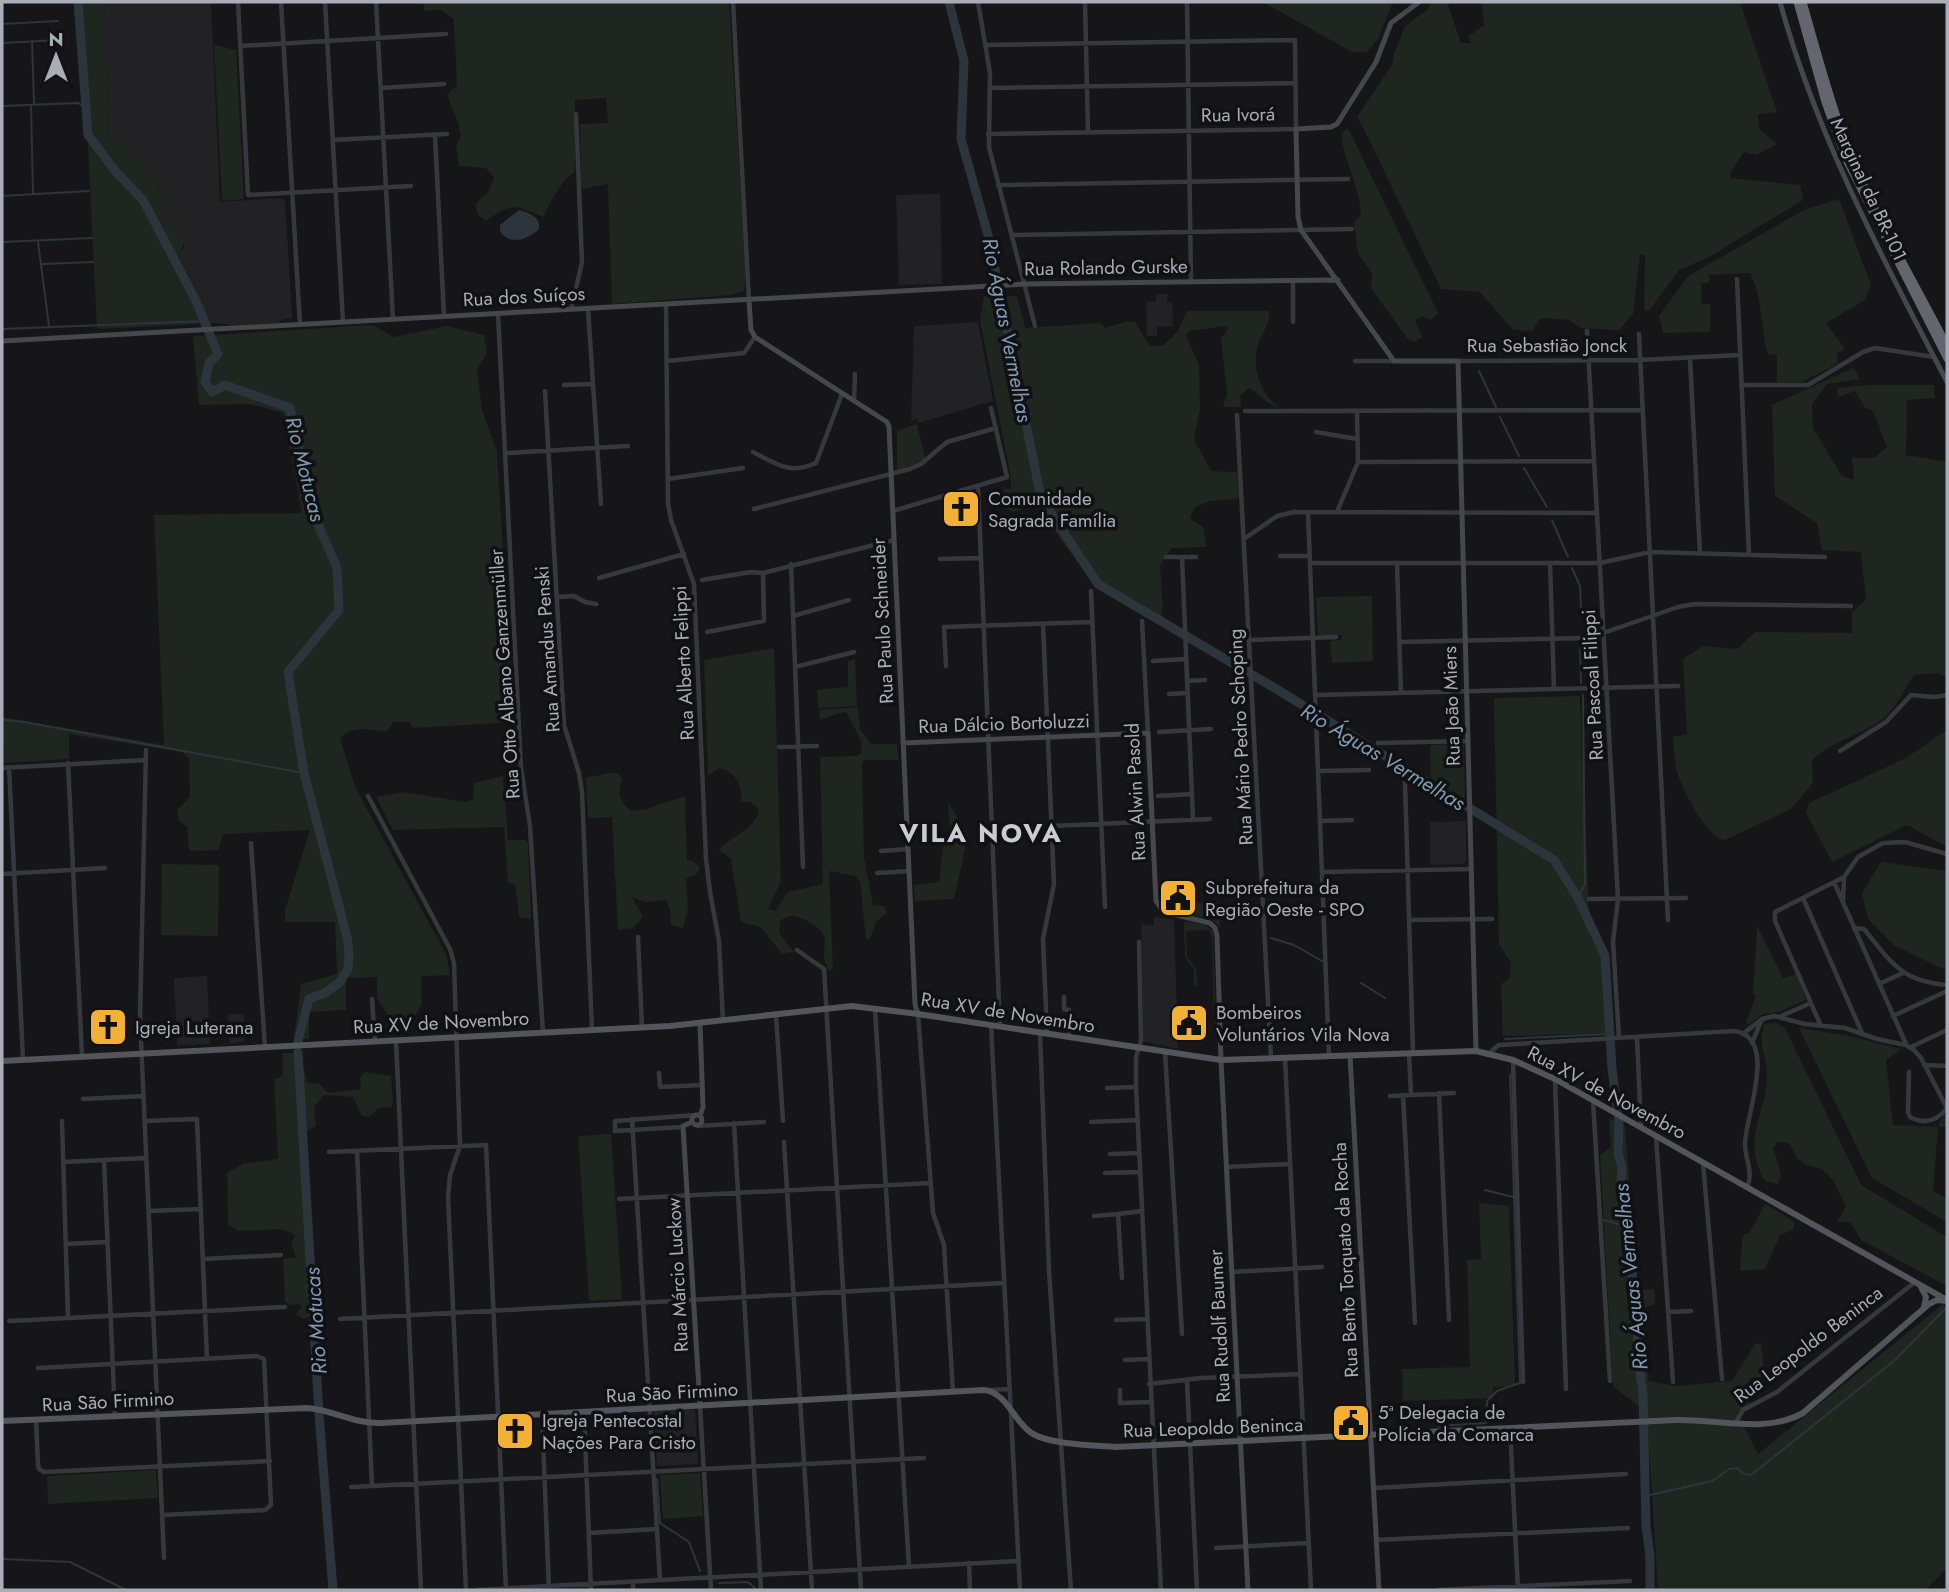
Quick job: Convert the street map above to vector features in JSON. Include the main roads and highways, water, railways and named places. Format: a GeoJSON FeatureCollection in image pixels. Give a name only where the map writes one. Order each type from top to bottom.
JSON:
{"type":"FeatureCollection","features":[{"type":"Feature","properties":{"kind":"highway"},"geometry":{"type":"LineString","coordinates":[[1797,2],[1825,102],[1845,158],[1947,359]]}},
{"type":"Feature","properties":{"kind":"highway"},"geometry":{"type":"LineString","coordinates":[[1803,2],[1832,103],[1851,155],[1947,345]]}},
{"type":"Feature","properties":{"kind":"main road","name":"Rua XV de Novembro"},"geometry":{"type":"LineString","coordinates":[[2,1060],[642,1028],[723,1022],[844,1006],[918,1014],[1221,1060],[1476,1051],[1513,1060],[1555,1079],[1947,1300]]}},
{"type":"Feature","properties":{"kind":"main road"},"geometry":{"type":"LineString","coordinates":[[1916,1282],[1925,1294],[1923,1309]]}},
{"type":"Feature","properties":{"kind":"main road"},"geometry":{"type":"LineString","coordinates":[[1923,1309],[1937,1300],[1947,1300]]}},
{"type":"Feature","properties":{"kind":"main road","name":"Rua Leopoldo Beninca"},"geometry":{"type":"LineString","coordinates":[[1022,1432],[1061,1441],[1116,1447],[1153,1447],[1691,1419],[1776,1423],[1803,1413],[1923,1309]]}},
{"type":"Feature","properties":{"kind":"main road","name":"Rua São Firmino"},"geometry":{"type":"LineString","coordinates":[[2,1421],[313,1408],[370,1423],[413,1422],[984,1390],[998,1395],[1011,1410],[1022,1432]]}},
{"type":"Feature","properties":{"kind":"waterway","name":"Rio Motucas"},"geometry":{"type":"LineString","coordinates":[[78,2],[88,135],[116,172],[143,200],[195,299],[218,354],[209,363],[205,382],[212,392],[225,385],[290,408],[313,513],[337,568],[339,610],[288,672],[304,773],[347,937],[348,969],[339,983],[325,993],[309,999],[298,1041]]}},
{"type":"Feature","properties":{"kind":"waterway","name":"Rio Águas Vermelhas"},"geometry":{"type":"LineString","coordinates":[[949,2],[964,61],[961,139],[988,235],[1041,498],[1098,584],[1278,690],[1554,860],[1578,898],[1605,956],[1612,1069],[1619,1122],[1618,1153],[1630,1227],[1637,1350],[1643,1394],[1650,1590]]}},
{"type":"Feature","properties":{"kind":"waterway"},"geometry":{"type":"LineString","coordinates":[[2,24],[58,21]]}},
{"type":"Feature","properties":{"kind":"waterway"},"geometry":{"type":"LineString","coordinates":[[2,43],[59,40]]}},
{"type":"Feature","properties":{"kind":"waterway"},"geometry":{"type":"LineString","coordinates":[[32,41],[34,103]]}},
{"type":"Feature","properties":{"kind":"waterway"},"geometry":{"type":"LineString","coordinates":[[2,106],[78,103],[86,108]]}},
{"type":"Feature","properties":{"kind":"waterway"},"geometry":{"type":"LineString","coordinates":[[31,105],[33,194]]}},
{"type":"Feature","properties":{"kind":"waterway"},"geometry":{"type":"LineString","coordinates":[[2,196],[89,191]]}},
{"type":"Feature","properties":{"kind":"waterway"},"geometry":{"type":"LineString","coordinates":[[2,242],[92,238]]}},
{"type":"Feature","properties":{"kind":"waterway"},"geometry":{"type":"LineString","coordinates":[[38,242],[49,326]]}},
{"type":"Feature","properties":{"kind":"waterway"},"geometry":{"type":"LineString","coordinates":[[42,264],[93,262]]}},
{"type":"Feature","properties":{"kind":"waterway"},"geometry":{"type":"LineString","coordinates":[[2,329],[205,321]]}},
{"type":"Feature","properties":{"kind":"waterway"},"geometry":{"type":"LineString","coordinates":[[1479,371],[1496,407]]}},
{"type":"Feature","properties":{"kind":"waterway"},"geometry":{"type":"LineString","coordinates":[[1500,417],[1519,456]]}},
{"type":"Feature","properties":{"kind":"waterway"},"geometry":{"type":"LineString","coordinates":[[1524,468],[1547,507]]}},
{"type":"Feature","properties":{"kind":"waterway"},"geometry":{"type":"LineString","coordinates":[[1552,520],[1568,557]]}},
{"type":"Feature","properties":{"kind":"waterway"},"geometry":{"type":"LineString","coordinates":[[1572,568],[1580,586],[1581,608]]}},
{"type":"Feature","properties":{"kind":"waterway"},"geometry":{"type":"LineString","coordinates":[[1580,643],[1581,683]]}},
{"type":"Feature","properties":{"kind":"waterway"},"geometry":{"type":"LineString","coordinates":[[1578,898],[1585,884],[1583,695]]}},
{"type":"Feature","properties":{"kind":"waterway"},"geometry":{"type":"LineString","coordinates":[[2,720],[304,773]]}},
{"type":"Feature","properties":{"kind":"waterway"},"geometry":{"type":"LineString","coordinates":[[1271,938],[1294,945],[1322,961]]}},
{"type":"Feature","properties":{"kind":"waterway"},"geometry":{"type":"LineString","coordinates":[[1361,983],[1385,998]]}},
{"type":"Feature","properties":{"kind":"waterway"},"geometry":{"type":"LineString","coordinates":[[1505,1039],[1609,1034]]}},
{"type":"Feature","properties":{"kind":"waterway","name":"Rio Motucas"},"geometry":{"type":"LineString","coordinates":[[298,1052],[319,1414],[333,1590]]}},
{"type":"Feature","properties":{"kind":"waterway"},"geometry":{"type":"LineString","coordinates":[[1438,1426],[1486,1423],[1487,1401],[1497,1391],[1520,1383],[1510,1075]]}},
{"type":"Feature","properties":{"kind":"waterway"},"geometry":{"type":"LineString","coordinates":[[1485,1190],[1513,1197]]}},
{"type":"Feature","properties":{"kind":"waterway"},"geometry":{"type":"LineString","coordinates":[[1603,1220],[1630,1227]]}},
{"type":"Feature","properties":{"kind":"waterway"},"geometry":{"type":"LineString","coordinates":[[1645,1498],[1712,1481],[1729,1469],[1738,1468],[1743,1474],[1751,1475],[1895,1360],[1946,1308]]}},
{"type":"Feature","properties":{"kind":"waterway"},"geometry":{"type":"LineString","coordinates":[[657,1479],[660,1523],[689,1542],[700,1571]]}},
{"type":"Feature","properties":{"kind":"waterway"},"geometry":{"type":"LineString","coordinates":[[2,1559],[70,1562],[126,1590]]}},
{"type":"Feature","properties":{"kind":"waterway"},"geometry":{"type":"LineString","coordinates":[[719,1583],[748,1582],[757,1590]]}},
{"type":"Feature","properties":{"kind":"place","name":"Comunidade Sagrada Família"},"geometry":{"type":"Point","coordinates":[961,509]}},
{"type":"Feature","properties":{"kind":"place","name":"Subprefeitura da Região Oeste - SPO"},"geometry":{"type":"Point","coordinates":[1178,898]}},
{"type":"Feature","properties":{"kind":"place","name":"Bombeiros Voluntários Vila Nova"},"geometry":{"type":"Point","coordinates":[1189,1023]}},
{"type":"Feature","properties":{"kind":"place","name":"Igreja Luterana"},"geometry":{"type":"Point","coordinates":[108,1027]}},
{"type":"Feature","properties":{"kind":"place","name":"5ª Delegacia de Polícia da Comarca"},"geometry":{"type":"Point","coordinates":[1351,1423]}},
{"type":"Feature","properties":{"kind":"place","name":"Igreja Pentecostal Nações Para Cristo"},"geometry":{"type":"Point","coordinates":[515,1431]}},
{"type":"Feature","properties":{"kind":"district","name":"VILA NOVA"},"geometry":{"type":"Point","coordinates":[981,833]}}]}
